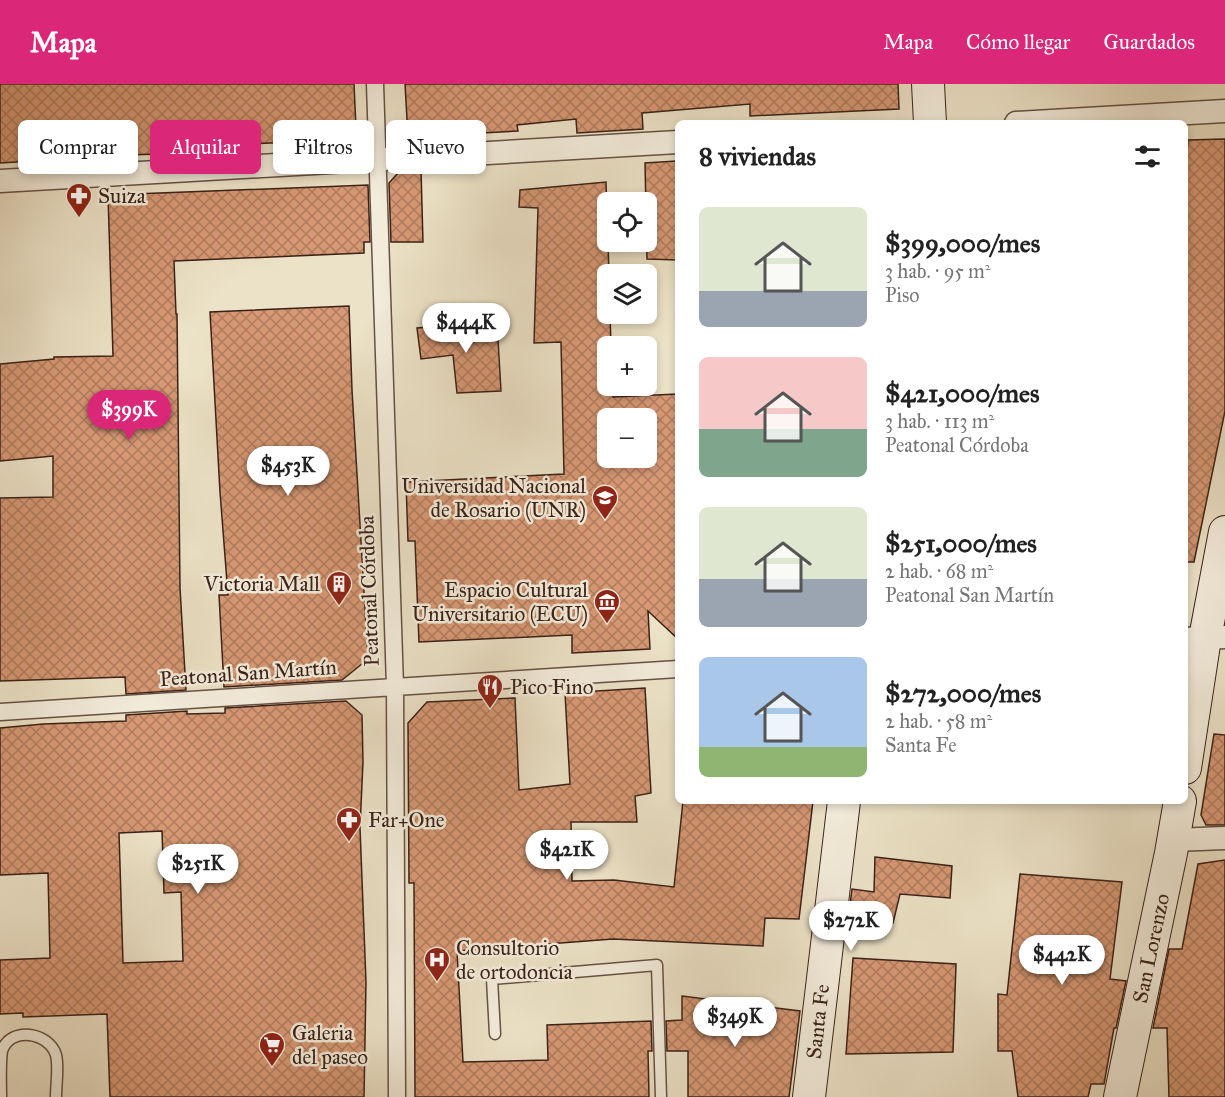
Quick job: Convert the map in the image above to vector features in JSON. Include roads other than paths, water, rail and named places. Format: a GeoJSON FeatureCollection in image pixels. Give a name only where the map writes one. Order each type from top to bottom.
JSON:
{"type":"FeatureCollection","features":[{"type":"Feature","properties":{"kind":"main road"},"geometry":{"type":"LineString","coordinates":[[928,84],[930,120]]}},
{"type":"Feature","properties":{"kind":"main road"},"geometry":{"type":"LineString","coordinates":[[1188,748],[1205,638],[1225,532]]}},
{"type":"Feature","properties":{"kind":"main road","name":"Santa Fe"},"geometry":{"type":"LineString","coordinates":[[809,1097],[844,804]]}},
{"type":"Feature","properties":{"kind":"main road","name":"San Lorenzo"},"geometry":{"type":"LineString","coordinates":[[1120,1097],[1180,804]]}},
{"type":"Feature","properties":{"kind":"street","name":"Peatonal Córdoba"},"geometry":{"type":"LineString","coordinates":[[375,84],[394,686],[397,1097]]}},
{"type":"Feature","properties":{"kind":"street"},"geometry":{"type":"LineString","coordinates":[[1068,120],[1225,111]]}},
{"type":"Feature","properties":{"kind":"street"},"geometry":{"type":"LineString","coordinates":[[0,181],[675,142]]}},
{"type":"Feature","properties":{"kind":"street","name":"Peatonal San Martín"},"geometry":{"type":"LineString","coordinates":[[0,712],[675,669]]}},
{"type":"Feature","properties":{"kind":"street"},"geometry":{"type":"LineString","coordinates":[[1174,840],[1225,838]]}},
{"type":"Feature","properties":{"kind":"lane"},"geometry":{"type":"LineString","coordinates":[[495,1034],[492,979],[657,965],[661,1097]]}},
{"type":"Feature","properties":{"kind":"lane"},"geometry":{"type":"LineString","coordinates":[[1,1097],[1,1052],[6,1043],[15,1036],[34,1035],[48,1042],[56,1055],[56,1097]]}},
{"type":"Feature","properties":{"kind":"place","name":"Suiza"},"geometry":{"type":"Point","coordinates":[79,219]}},
{"type":"Feature","properties":{"kind":"place","name":"Universidad Nacional de Rosario (UNR)"},"geometry":{"type":"Point","coordinates":[605,521]}},
{"type":"Feature","properties":{"kind":"place","name":"Victoria Mall"},"geometry":{"type":"Point","coordinates":[339,607]}},
{"type":"Feature","properties":{"kind":"place","name":"Espacio Cultural Universitario (ECU)"},"geometry":{"type":"Point","coordinates":[607,625]}},
{"type":"Feature","properties":{"kind":"place","name":"Pico Fino"},"geometry":{"type":"Point","coordinates":[490,710]}},
{"type":"Feature","properties":{"kind":"place","name":"Far+One"},"geometry":{"type":"Point","coordinates":[349,843]}},
{"type":"Feature","properties":{"kind":"place","name":"Consultorio de ortodoncia"},"geometry":{"type":"Point","coordinates":[437,983]}},
{"type":"Feature","properties":{"kind":"place","name":"Galeria del paseo"},"geometry":{"type":"Point","coordinates":[272,1068]}}]}
